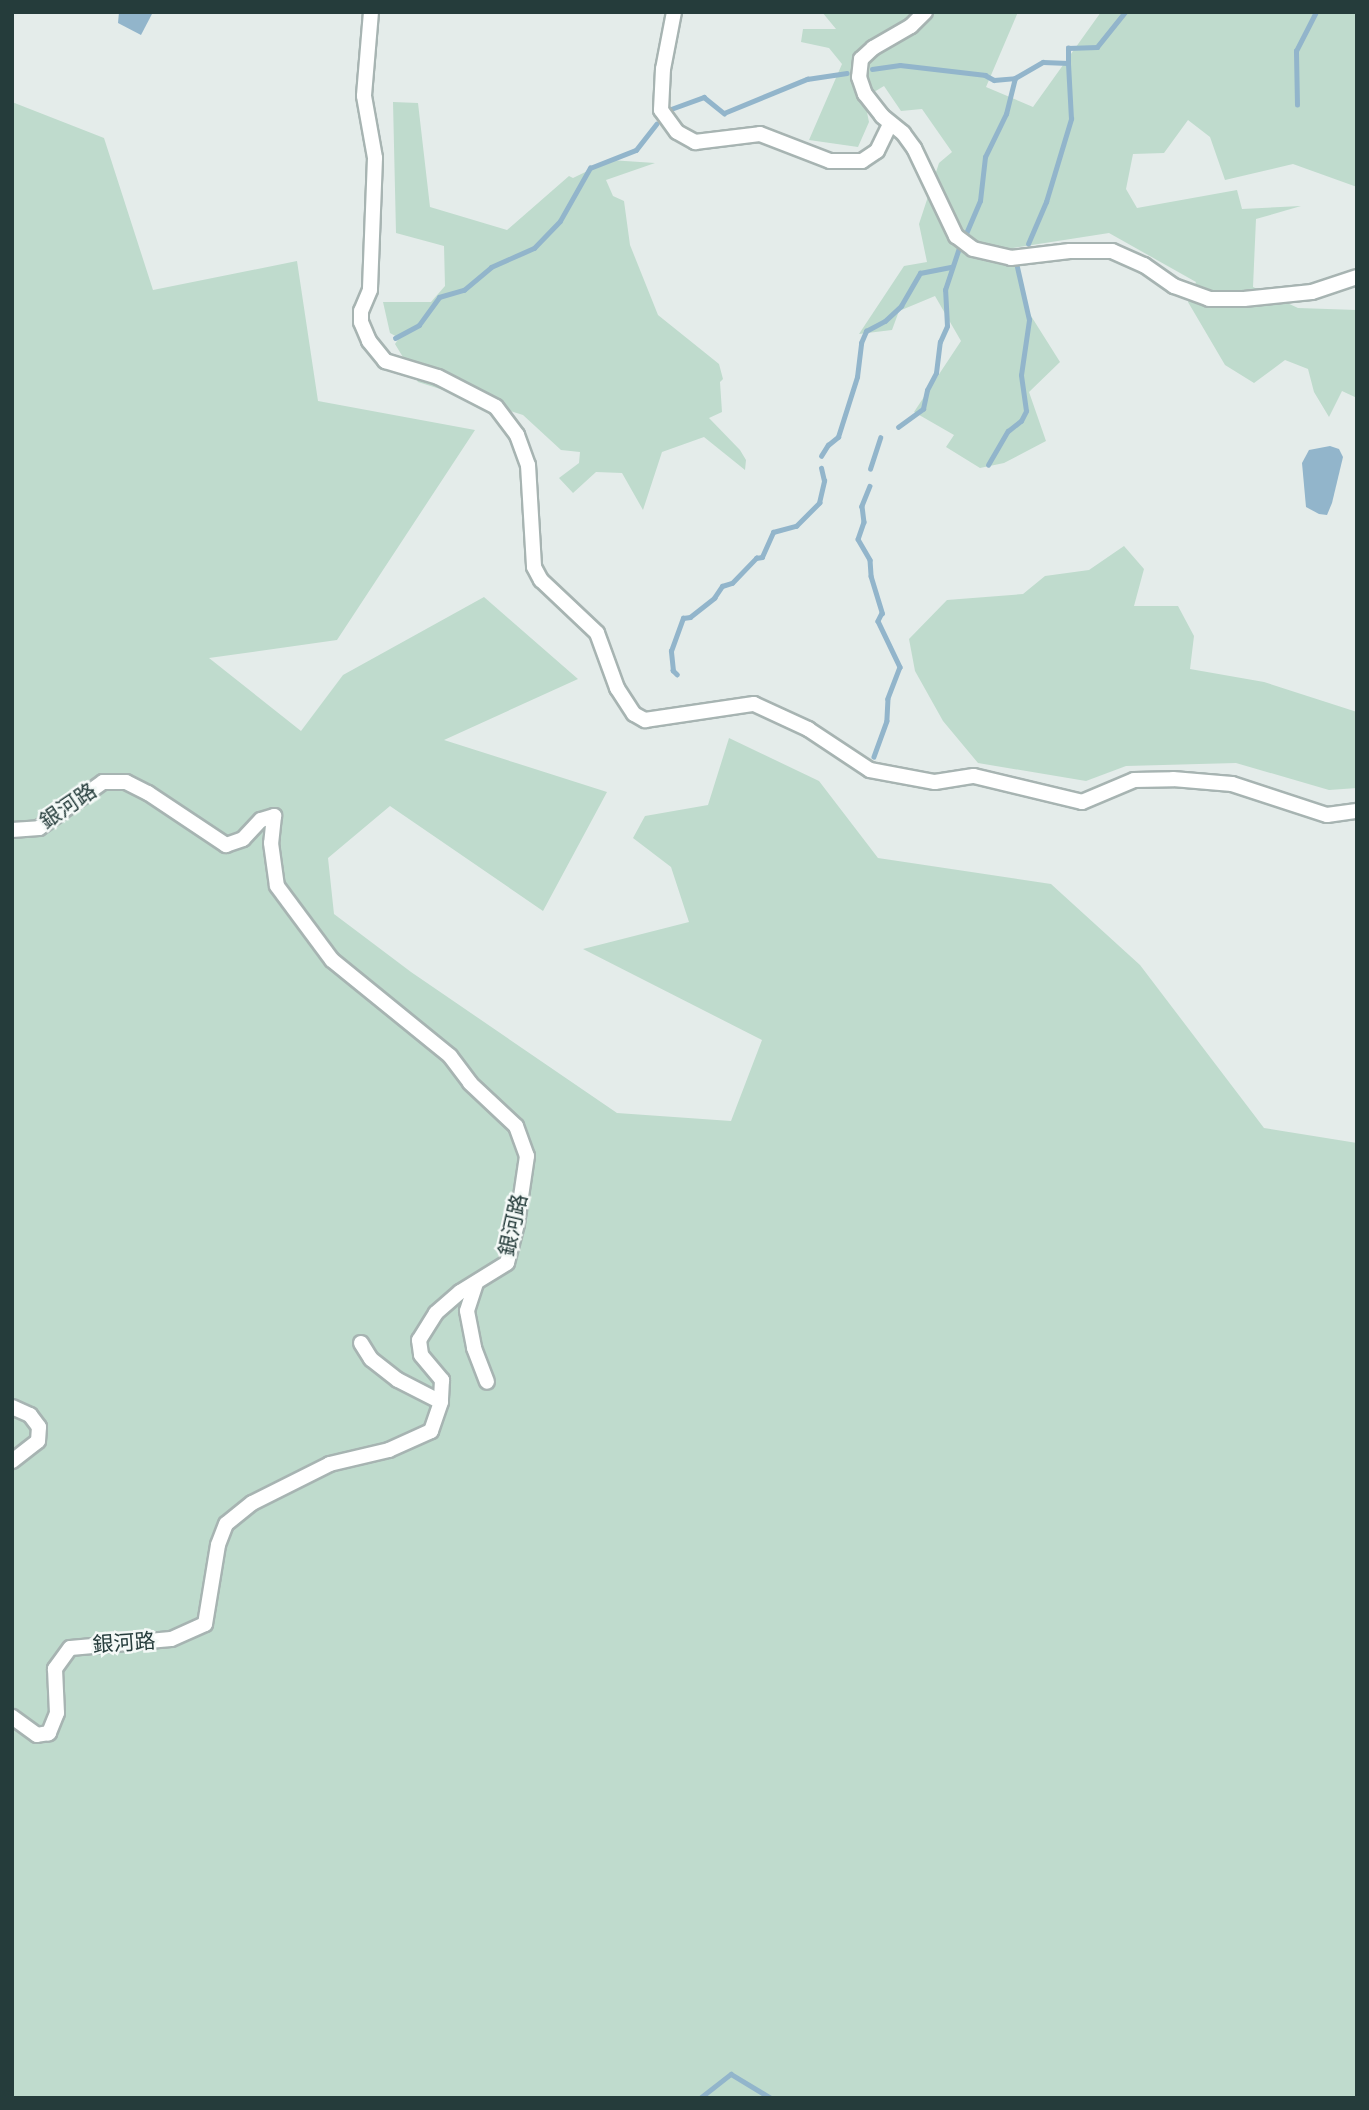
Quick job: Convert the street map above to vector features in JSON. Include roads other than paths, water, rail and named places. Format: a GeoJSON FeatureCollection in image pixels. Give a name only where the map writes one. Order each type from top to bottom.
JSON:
{"type":"FeatureCollection","features":[{"type":"Feature","properties":{"kind":"street"},"geometry":{"type":"LineString","coordinates":[[371,12],[364,96],[375,158],[370,290],[361,311],[361,322],[369,341],[386,361],[438,377],[496,407],[517,435],[528,465],[534,567],[541,580],[597,632],[617,688],[634,714],[645,720],[725,706],[754,704],[808,729],[870,770],[935,782],[974,776],[1082,802],[1134,780],[1173,779],[1232,784],[1327,815],[1357,811]]}},
{"type":"Feature","properties":{"kind":"street"},"geometry":{"type":"LineString","coordinates":[[674,12],[663,69],[661,110],[677,132],[695,142],[715,142],[760,134],[830,161],[862,161],[877,151],[890,124]]}},
{"type":"Feature","properties":{"kind":"street"},"geometry":{"type":"LineString","coordinates":[[925,12],[911,26],[873,48],[862,59],[859,77],[865,94],[914,148],[956,236],[974,249],[1011,258],[1070,251],[1112,251],[1144,265],[1174,286],[1209,299],[1244,299],[1312,292],[1357,277]]}},
{"type":"Feature","properties":{"kind":"street","name":"銀河路"},"geometry":{"type":"LineString","coordinates":[[12,830],[39,828],[103,782],[126,782],[148,793],[226,845],[243,839],[261,820],[274,816],[271,843],[277,886],[332,960],[450,1056],[470,1083],[516,1126],[527,1156],[517,1224],[507,1263],[436,1313],[419,1340],[421,1355],[442,1380],[441,1402],[431,1431],[389,1450],[330,1464],[251,1503],[226,1524],[218,1545],[205,1624],[171,1639],[70,1648],[55,1669],[57,1713],[49,1734],[37,1735],[12,1717]]}},
{"type":"Feature","properties":{"kind":"street"},"geometry":{"type":"LineString","coordinates":[[475,1283],[467,1311],[474,1348],[487,1382]]}},
{"type":"Feature","properties":{"kind":"street"},"geometry":{"type":"LineString","coordinates":[[361,1343],[371,1359],[398,1380],[441,1402]]}},
{"type":"Feature","properties":{"kind":"street"},"geometry":{"type":"LineString","coordinates":[[12,1407],[30,1415],[39,1427],[38,1441],[12,1461]]}},
{"type":"Feature","properties":{"kind":"water"},"geometry":{"type":"Polygon","coordinates":[[[119,12],[153,12],[141,35],[118,23],[119,12]]]}},
{"type":"Feature","properties":{"kind":"water"},"geometry":{"type":"Polygon","coordinates":[[[1330,446],[1339,449],[1343,457],[1327,515],[1306,507],[1302,463],[1309,450],[1330,446]]]}},
{"type":"Feature","properties":{"kind":"waterway"},"geometry":{"type":"LineString","coordinates":[[872,69],[900,65],[985,75],[994,80],[1015,78],[1043,62],[1068,63],[1068,48],[1097,47],[1125,12]]}},
{"type":"Feature","properties":{"kind":"waterway"},"geometry":{"type":"LineString","coordinates":[[1297,105],[1296,51],[1316,12]]}},
{"type":"Feature","properties":{"kind":"waterway"},"geometry":{"type":"LineString","coordinates":[[1028,244],[1046,202],[1071,119],[1068,63]]}},
{"type":"Feature","properties":{"kind":"waterway"},"geometry":{"type":"LineString","coordinates":[[671,109],[704,97],[724,113],[807,79],[847,73]]}},
{"type":"Feature","properties":{"kind":"waterway"},"geometry":{"type":"LineString","coordinates":[[965,236],[980,201],[985,157],[1006,114],[1015,79]]}},
{"type":"Feature","properties":{"kind":"waterway"},"geometry":{"type":"LineString","coordinates":[[395,338],[419,325],[439,297],[464,290],[491,267],[534,248],[560,221],[590,168],[636,150],[656,124]]}},
{"type":"Feature","properties":{"kind":"waterway"},"geometry":{"type":"LineString","coordinates":[[898,427],[923,409],[927,390],[936,373],[940,342],[947,326],[945,290],[959,248]]}},
{"type":"Feature","properties":{"kind":"waterway"},"geometry":{"type":"LineString","coordinates":[[821,456],[828,445],[838,437],[857,377],[861,343],[866,331],[885,321],[901,306],[920,273],[951,267]]}},
{"type":"Feature","properties":{"kind":"waterway"},"geometry":{"type":"LineString","coordinates":[[988,465],[1008,431],[1021,421],[1026,411],[1021,375],[1029,320],[1017,267]]}},
{"type":"Feature","properties":{"kind":"waterway"},"geometry":{"type":"LineString","coordinates":[[870,469],[880,438]]}},
{"type":"Feature","properties":{"kind":"waterway"},"geometry":{"type":"LineString","coordinates":[[677,675],[673,671],[671,651],[683,618],[690,617],[714,598],[722,586],[732,583],[756,558],[762,557],[773,532],[796,526],[819,503],[824,481],[821,468]]}},
{"type":"Feature","properties":{"kind":"waterway"},"geometry":{"type":"LineString","coordinates":[[870,486],[862,506],[864,522],[858,539],[870,560],[871,576],[882,613],[878,621],[900,667],[888,699],[887,721],[874,757]]}},
{"type":"Feature","properties":{"kind":"waterway"},"geometry":{"type":"LineString","coordinates":[[700,2098],[731,2074],[771,2098]]}}]}
